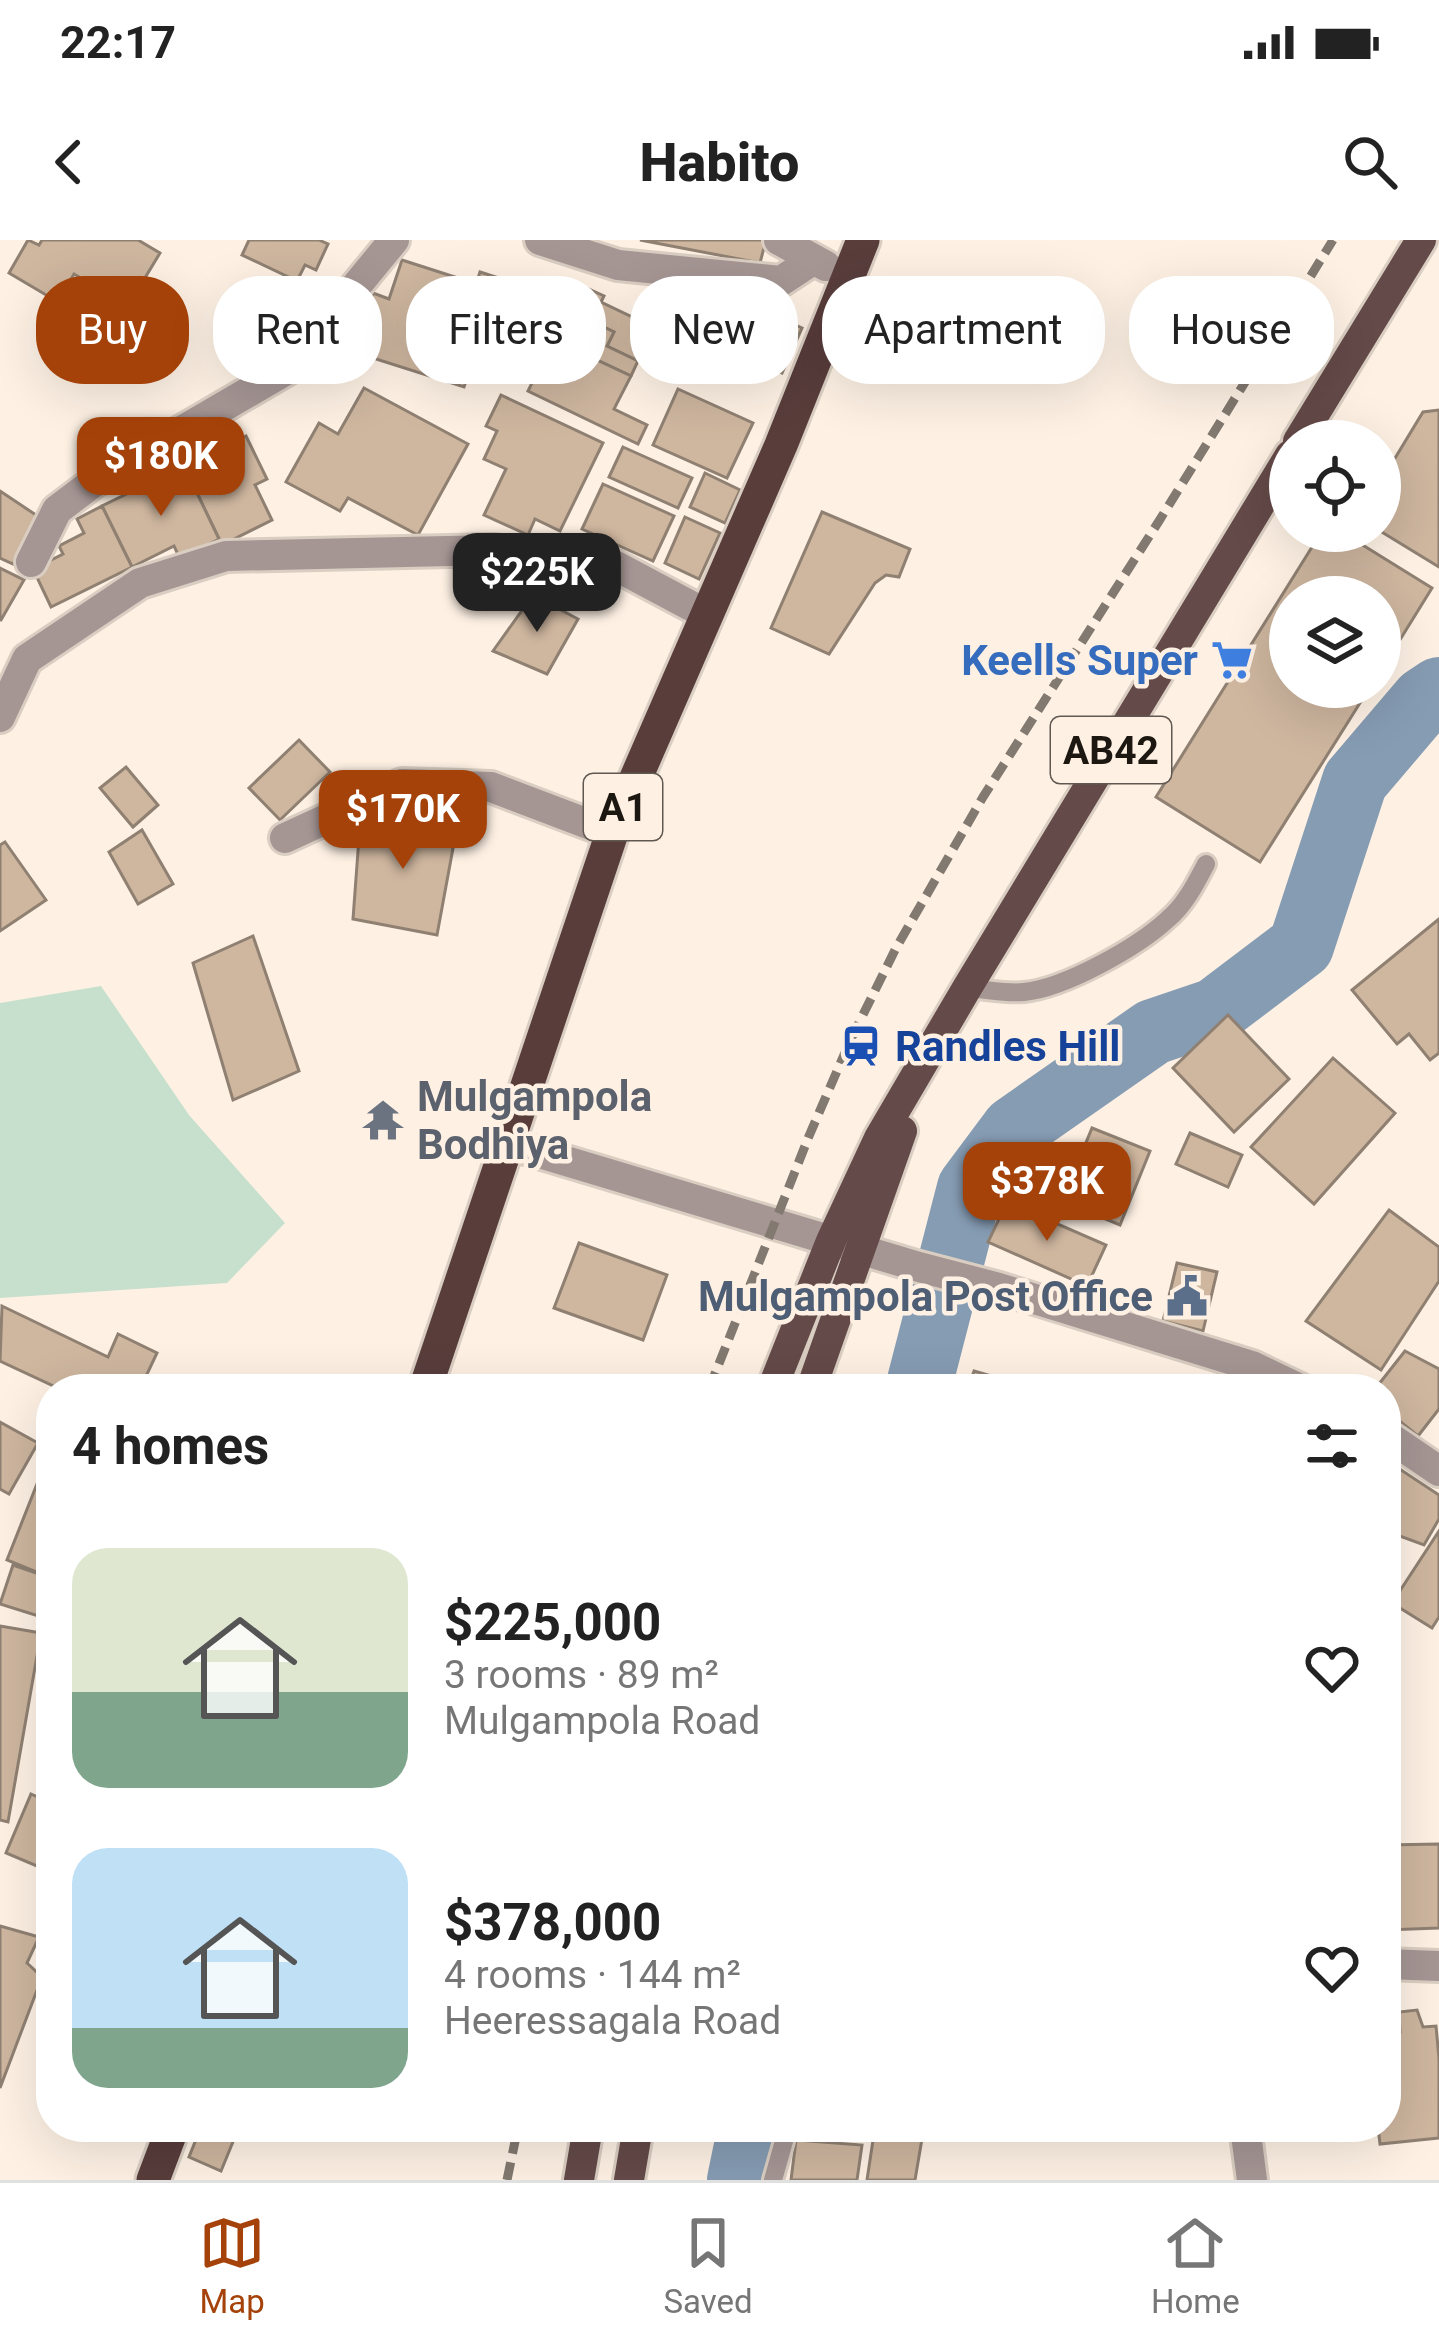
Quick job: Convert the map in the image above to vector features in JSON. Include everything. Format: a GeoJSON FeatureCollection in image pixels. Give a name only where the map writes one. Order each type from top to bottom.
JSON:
{"type":"FeatureCollection","features":[{"type":"Feature","properties":{"kind":"highway","name":"A1"},"geometry":{"type":"LineString","coordinates":[[430,1374],[612,833],[781,445],[863,240]]}},
{"type":"Feature","properties":{"kind":"highway"},"geometry":{"type":"LineString","coordinates":[[153,2180],[167,2142]]}},
{"type":"Feature","properties":{"kind":"main road"},"geometry":{"type":"LineString","coordinates":[[1311,420],[1421,240]]}},
{"type":"Feature","properties":{"kind":"main road","name":"AB42"},"geometry":{"type":"LineString","coordinates":[[815,1374],[845,1244],[879,1138],[1269,490]]}},
{"type":"Feature","properties":{"kind":"main road","name":"AB42"},"geometry":{"type":"LineString","coordinates":[[780,1374],[845,1244]]}},
{"type":"Feature","properties":{"kind":"main road"},"geometry":{"type":"LineString","coordinates":[[579,2180],[585,2142]]}},
{"type":"Feature","properties":{"kind":"main road"},"geometry":{"type":"LineString","coordinates":[[629,2180],[635,2142]]}},
{"type":"Feature","properties":{"kind":"street"},"geometry":{"type":"LineString","coordinates":[[31,562],[57,510],[94,482],[288,369],[394,240]]}},
{"type":"Feature","properties":{"kind":"street"},"geometry":{"type":"LineString","coordinates":[[540,240],[618,265],[781,281],[812,260]]}},
{"type":"Feature","properties":{"kind":"street"},"geometry":{"type":"LineString","coordinates":[[778,240],[849,275]]}},
{"type":"Feature","properties":{"kind":"street"},"geometry":{"type":"LineString","coordinates":[[0,717],[27,659],[140,584],[226,556],[494,550],[616,566],[706,614]]}},
{"type":"Feature","properties":{"kind":"street"},"geometry":{"type":"LineString","coordinates":[[285,838],[402,784],[491,787],[612,833]]}},
{"type":"Feature","properties":{"kind":"street"},"geometry":{"type":"LineString","coordinates":[[506,1143],[999,1288],[1269,1374]]}},
{"type":"Feature","properties":{"kind":"street"},"geometry":{"type":"LineString","coordinates":[[1401,1445],[1439,1472]]}},
{"type":"Feature","properties":{"kind":"street"},"geometry":{"type":"LineString","coordinates":[[1401,1965],[1439,1966]]}},
{"type":"Feature","properties":{"kind":"street"},"geometry":{"type":"LineString","coordinates":[[1247,2142],[1252,2180]]}},
{"type":"Feature","properties":{"kind":"lane"},"geometry":{"type":"LineString","coordinates":[[967,988],[1025,992],[1076,977],[1172,917],[1206,864]]}},
{"type":"Feature","properties":{"kind":"lane"},"geometry":{"type":"LineString","coordinates":[[773,2180],[784,2142]]}},
{"type":"Feature","properties":{"kind":"green space"},"geometry":{"type":"Polygon","coordinates":[[[101,986],[189,1115],[285,1223],[227,1283],[0,1298],[0,1003],[101,986]]]}},
{"type":"Feature","properties":{"kind":"building"},"geometry":{"type":"Polygon","coordinates":[[[28,240],[39,245],[42,240],[138,240],[160,253],[146,276],[36,276],[36,289],[9,273],[28,240]]]}},
{"type":"Feature","properties":{"kind":"building"},"geometry":{"type":"Polygon","coordinates":[[[249,240],[328,244],[316,270],[305,265],[300,276],[286,276],[242,255],[249,240]]]}},
{"type":"Feature","properties":{"kind":"building"},"geometry":{"type":"Polygon","coordinates":[[[640,240],[766,240],[760,263],[640,240]]]}},
{"type":"Feature","properties":{"kind":"building"},"geometry":{"type":"Polygon","coordinates":[[[402,260],[452,276],[406,276],[406,369],[382,361],[382,296],[389,299],[402,260]]]}},
{"type":"Feature","properties":{"kind":"building"},"geometry":{"type":"Polygon","coordinates":[[[606,304],[630,316],[630,357],[607,346],[614,332],[606,328],[606,304]]]}},
{"type":"Feature","properties":{"kind":"building"},"geometry":{"type":"Polygon","coordinates":[[[606,328],[614,332],[607,346],[630,357],[630,376],[606,364],[606,328]]]}},
{"type":"Feature","properties":{"kind":"building"},"geometry":{"type":"Polygon","coordinates":[[[606,364],[630,376],[614,409],[647,425],[638,444],[528,391],[531,384],[606,384],[606,364]]]}},
{"type":"Feature","properties":{"kind":"building"},"geometry":{"type":"Polygon","coordinates":[[[364,388],[468,444],[418,535],[348,498],[340,511],[286,482],[319,423],[338,434],[364,388]]]}},
{"type":"Feature","properties":{"kind":"building"},"geometry":{"type":"Polygon","coordinates":[[[678,389],[753,423],[727,478],[653,445],[678,389]]]}},
{"type":"Feature","properties":{"kind":"building"},"geometry":{"type":"Polygon","coordinates":[[[501,395],[603,443],[560,531],[535,519],[528,535],[484,515],[506,469],[484,459],[497,431],[486,426],[501,395]]]}},
{"type":"Feature","properties":{"kind":"building"},"geometry":{"type":"Polygon","coordinates":[[[1439,410],[1439,567],[1401,544],[1401,448],[1423,412],[1439,410]]]}},
{"type":"Feature","properties":{"kind":"building"},"geometry":{"type":"Polygon","coordinates":[[[246,436],[267,479],[255,485],[272,520],[222,545],[184,466],[246,436]]]}},
{"type":"Feature","properties":{"kind":"building"},"geometry":{"type":"Polygon","coordinates":[[[623,447],[692,478],[678,508],[609,477],[623,447]]]}},
{"type":"Feature","properties":{"kind":"building"},"geometry":{"type":"Polygon","coordinates":[[[184,466],[219,539],[180,559],[174,546],[132,567],[102,506],[184,466]]]}},
{"type":"Feature","properties":{"kind":"building"},"geometry":{"type":"Polygon","coordinates":[[[705,473],[740,490],[725,523],[690,507],[705,473]]]}},
{"type":"Feature","properties":{"kind":"building"},"geometry":{"type":"Polygon","coordinates":[[[603,484],[674,516],[653,561],[582,529],[603,484]]]}},
{"type":"Feature","properties":{"kind":"building"},"geometry":{"type":"Polygon","coordinates":[[[0,491],[39,517],[13,564],[0,558],[0,491]]]}},
{"type":"Feature","properties":{"kind":"building"},"geometry":{"type":"Polygon","coordinates":[[[102,506],[132,567],[51,607],[33,569],[63,554],[59,546],[84,533],[77,519],[102,506]]]}},
{"type":"Feature","properties":{"kind":"building"},"geometry":{"type":"Polygon","coordinates":[[[822,512],[910,549],[899,577],[886,575],[875,583],[829,654],[771,628],[822,512]]]}},
{"type":"Feature","properties":{"kind":"building"},"geometry":{"type":"Polygon","coordinates":[[[685,517],[720,533],[699,579],[665,563],[685,517]]]}},
{"type":"Feature","properties":{"kind":"building"},"geometry":{"type":"Polygon","coordinates":[[[1309,552],[1374,552],[1432,588],[1401,638],[1401,576],[1294,576],[1309,552]]]}},
{"type":"Feature","properties":{"kind":"building"},"geometry":{"type":"Polygon","coordinates":[[[0,568],[24,580],[1,620],[0,620],[0,568]]]}},
{"type":"Feature","properties":{"kind":"building"},"geometry":{"type":"Polygon","coordinates":[[[533,595],[578,619],[547,674],[493,651],[533,595]]]}},
{"type":"Feature","properties":{"kind":"building"},"geometry":{"type":"Polygon","coordinates":[[[1269,616],[1269,708],[1357,708],[1260,862],[1156,797],[1269,616]]]}},
{"type":"Feature","properties":{"kind":"building"},"geometry":{"type":"Polygon","coordinates":[[[299,740],[330,772],[280,820],[249,788],[299,740]]]}},
{"type":"Feature","properties":{"kind":"building"},"geometry":{"type":"Polygon","coordinates":[[[126,767],[158,805],[133,827],[100,788],[126,767]]]}},
{"type":"Feature","properties":{"kind":"building"},"geometry":{"type":"Polygon","coordinates":[[[382,815],[458,821],[437,935],[353,919],[360,824],[382,815]]]}},
{"type":"Feature","properties":{"kind":"building"},"geometry":{"type":"Polygon","coordinates":[[[142,830],[173,884],[138,904],[109,852],[142,830]]]}},
{"type":"Feature","properties":{"kind":"building"},"geometry":{"type":"Polygon","coordinates":[[[5,842],[46,900],[0,931],[0,845],[5,842]]]}},
{"type":"Feature","properties":{"kind":"building"},"geometry":{"type":"Polygon","coordinates":[[[1439,919],[1439,1053],[1430,1060],[1409,1034],[1397,1044],[1352,990],[1439,919]]]}},
{"type":"Feature","properties":{"kind":"building"},"geometry":{"type":"Polygon","coordinates":[[[253,936],[299,1071],[233,1100],[193,963],[253,936]]]}},
{"type":"Feature","properties":{"kind":"building"},"geometry":{"type":"Polygon","coordinates":[[[1228,1015],[1289,1079],[1234,1132],[1173,1068],[1228,1015]]]}},
{"type":"Feature","properties":{"kind":"building"},"geometry":{"type":"Polygon","coordinates":[[[1333,1058],[1395,1113],[1314,1204],[1251,1147],[1333,1058]]]}},
{"type":"Feature","properties":{"kind":"building"},"geometry":{"type":"Polygon","coordinates":[[[1092,1128],[1150,1151],[1120,1225],[1062,1201],[1092,1128]]]}},
{"type":"Feature","properties":{"kind":"building"},"geometry":{"type":"Polygon","coordinates":[[[1190,1133],[1242,1155],[1228,1187],[1176,1164],[1190,1133]]]}},
{"type":"Feature","properties":{"kind":"building"},"geometry":{"type":"Polygon","coordinates":[[[1007,1202],[1106,1245],[1087,1286],[988,1242],[1007,1202]]]}},
{"type":"Feature","properties":{"kind":"building"},"geometry":{"type":"Polygon","coordinates":[[[1389,1210],[1439,1247],[1439,1281],[1381,1370],[1306,1321],[1389,1210]]]}},
{"type":"Feature","properties":{"kind":"building"},"geometry":{"type":"Polygon","coordinates":[[[579,1243],[667,1275],[643,1340],[554,1308],[579,1243]]]}},
{"type":"Feature","properties":{"kind":"building"},"geometry":{"type":"Polygon","coordinates":[[[1177,1263],[1217,1272],[1203,1331],[1163,1321],[1177,1263]]]}},
{"type":"Feature","properties":{"kind":"building"},"geometry":{"type":"Polygon","coordinates":[[[2,1306],[108,1357],[118,1334],[157,1353],[147,1374],[36,1374],[36,1378],[0,1361],[2,1306]]]}},
{"type":"Feature","properties":{"kind":"building"},"geometry":{"type":"Polygon","coordinates":[[[1405,1351],[1439,1369],[1439,1409],[1418,1436],[1401,1422],[1401,1374],[1387,1374],[1405,1351]]]}},
{"type":"Feature","properties":{"kind":"building"},"geometry":{"type":"Polygon","coordinates":[[[0,1422],[36,1442],[36,1447],[9,1494],[0,1489],[0,1422]]]}},
{"type":"Feature","properties":{"kind":"building"},"geometry":{"type":"Polygon","coordinates":[[[1401,1470],[1439,1495],[1439,1519],[1424,1545],[1401,1537],[1401,1470]]]}},
{"type":"Feature","properties":{"kind":"building"},"geometry":{"type":"Polygon","coordinates":[[[36,1486],[36,1572],[7,1560],[36,1486]]]}},
{"type":"Feature","properties":{"kind":"building"},"geometry":{"type":"Polygon","coordinates":[[[1439,1531],[1439,1617],[1432,1628],[1401,1609],[1401,1589],[1439,1531]]]}},
{"type":"Feature","properties":{"kind":"building"},"geometry":{"type":"Polygon","coordinates":[[[13,1565],[36,1573],[36,1615],[0,1604],[13,1565]]]}},
{"type":"Feature","properties":{"kind":"building"},"geometry":{"type":"Polygon","coordinates":[[[0,1626],[36,1632],[36,1662],[8,1822],[0,1820],[0,1626]]]}},
{"type":"Feature","properties":{"kind":"building"},"geometry":{"type":"Polygon","coordinates":[[[31,1794],[36,1796],[36,1866],[6,1853],[31,1794]]]}},
{"type":"Feature","properties":{"kind":"building"},"geometry":{"type":"Polygon","coordinates":[[[1439,1844],[1439,1928],[1401,1929],[1401,1845],[1439,1844]]]}},
{"type":"Feature","properties":{"kind":"building"},"geometry":{"type":"Polygon","coordinates":[[[0,1926],[36,1936],[27,1963],[36,1971],[36,1993],[0,2088],[0,1926]]]}},
{"type":"Feature","properties":{"kind":"building"},"geometry":{"type":"Polygon","coordinates":[[[1417,2010],[1423,2027],[1436,2026],[1439,2138],[1401,2142],[1401,2012],[1417,2010]]]}},
{"type":"Feature","properties":{"kind":"building"},"geometry":{"type":"Polygon","coordinates":[[[195,2142],[233,2142],[221,2171],[189,2157],[195,2142]]]}},
{"type":"Feature","properties":{"kind":"building"},"geometry":{"type":"Polygon","coordinates":[[[796,2142],[862,2145],[857,2180],[791,2180],[796,2142]]]}},
{"type":"Feature","properties":{"kind":"building"},"geometry":{"type":"Polygon","coordinates":[[[873,2142],[921,2142],[915,2180],[867,2180],[873,2142]]]}},
{"type":"Feature","properties":{"kind":"waterway"},"geometry":{"type":"LineString","coordinates":[[922,1374],[970,1188],[1014,1129],[1153,1032],[1215,1011],[1301,946],[1355,781],[1424,700],[1439,690]]}},
{"type":"Feature","properties":{"kind":"waterway"},"geometry":{"type":"LineString","coordinates":[[740,2180],[748,2142]]}},
{"type":"Feature","properties":{"kind":"railway"},"geometry":{"type":"LineString","coordinates":[[715,1374],[809,1136],[896,948],[983,797],[1333,240]]}},
{"type":"Feature","properties":{"kind":"railway"},"geometry":{"type":"LineString","coordinates":[[507,2180],[515,2142]]}},
{"type":"Feature","properties":{"kind":"place","name":"Keells Super"},"geometry":{"type":"Point","coordinates":[1232,660]}},
{"type":"Feature","properties":{"kind":"place","name":"Randles Hill"},"geometry":{"type":"Point","coordinates":[861,1046]}},
{"type":"Feature","properties":{"kind":"place","name":"Mulgampola Bodhiya"},"geometry":{"type":"Point","coordinates":[383,1120]}},
{"type":"Feature","properties":{"kind":"place","name":"Mulgampola Post Office"},"geometry":{"type":"Point","coordinates":[1187,1296]}}]}
